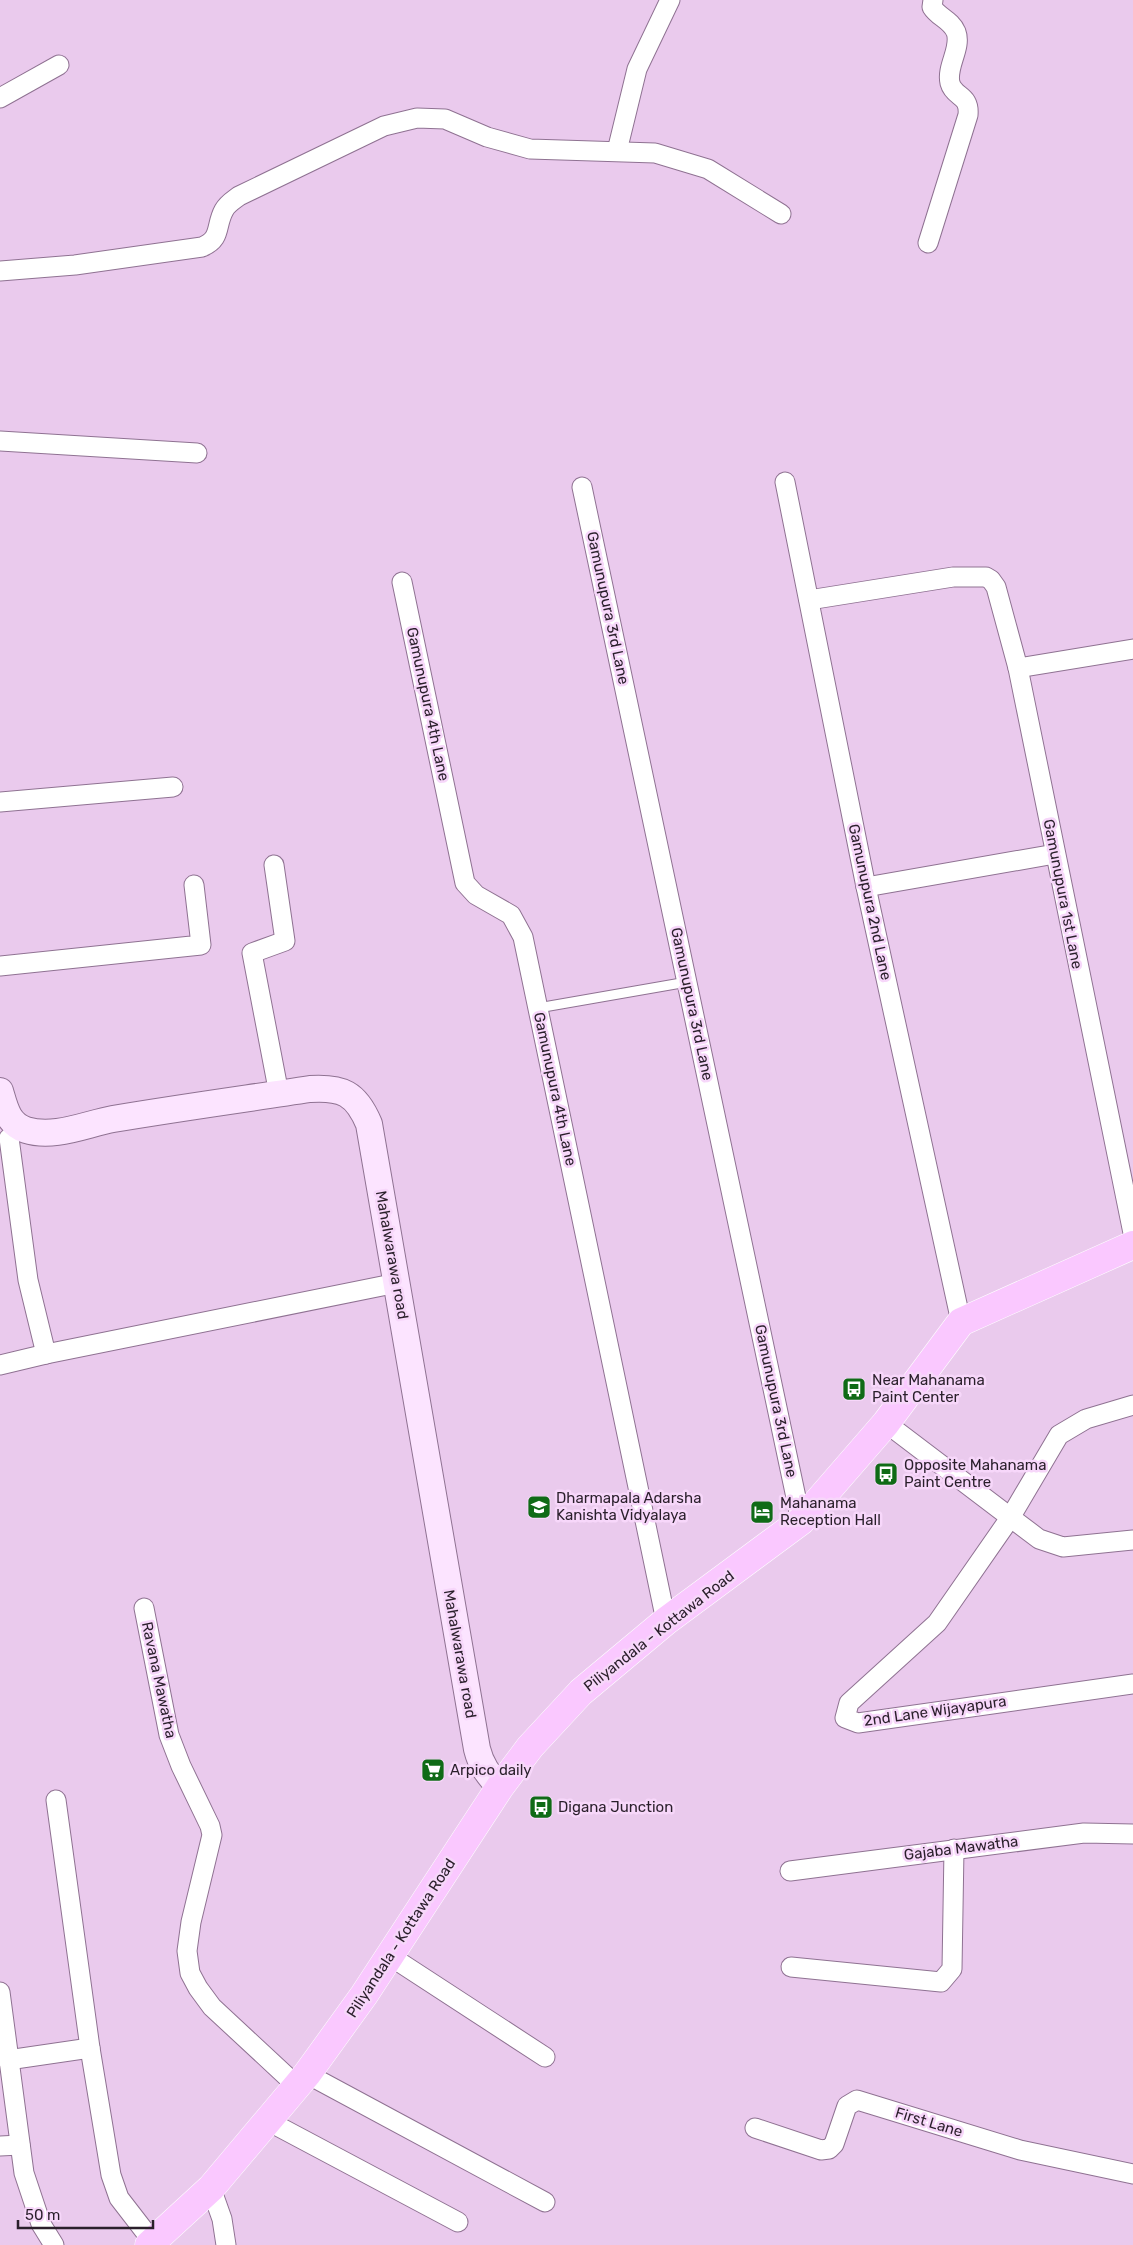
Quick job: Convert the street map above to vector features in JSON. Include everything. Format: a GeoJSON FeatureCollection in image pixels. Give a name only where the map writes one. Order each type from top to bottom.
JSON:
{"type":"FeatureCollection","features":[{"type":"Feature","properties":{"kind":"main road","name":"Piliyandala - Kottawa Road"},"geometry":{"type":"LineString","coordinates":[[151,2243],[211,2188],[302,2080],[390,1956],[500,1787],[530,1747],[581,1692],[666,1621],[801,1521],[886,1423],[961,1322],[1133,1245]]}},
{"type":"Feature","properties":{"kind":"street"},"geometry":{"type":"LineString","coordinates":[[617,151],[637,69],[670,0]]}},
{"type":"Feature","properties":{"kind":"street"},"geometry":{"type":"LineString","coordinates":[[928,243],[969,106],[966,100],[950,84],[949,78],[957,34],[952,25],[935,12],[932,7],[933,0]]}},
{"type":"Feature","properties":{"kind":"street"},"geometry":{"type":"LineString","coordinates":[[0,98],[59,65]]}},
{"type":"Feature","properties":{"kind":"street"},"geometry":{"type":"LineString","coordinates":[[0,271],[75,265],[202,247],[211,243],[215,238],[224,210],[239,196],[384,126],[417,118],[445,119],[487,137],[530,150],[655,153],[708,169],[781,214]]}},
{"type":"Feature","properties":{"kind":"street"},"geometry":{"type":"LineString","coordinates":[[0,441],[197,453]]}},
{"type":"Feature","properties":{"kind":"street","name":"Gamunupura 2nd Lane"},"geometry":{"type":"LineString","coordinates":[[785,482],[866,887],[961,1322]]}},
{"type":"Feature","properties":{"kind":"street","name":"Gamunupura 3rd Lane"},"geometry":{"type":"LineString","coordinates":[[582,487],[801,1521]]}},
{"type":"Feature","properties":{"kind":"street","name":"Gamunupura 1st Lane"},"geometry":{"type":"LineString","coordinates":[[809,600],[953,577],[986,577],[996,586],[1018,668],[1054,854],[1133,1233]]}},
{"type":"Feature","properties":{"kind":"street","name":"Gamunupura 4th Lane"},"geometry":{"type":"LineString","coordinates":[[402,582],[465,883],[476,895],[511,915],[523,937],[666,1621]]}},
{"type":"Feature","properties":{"kind":"street"},"geometry":{"type":"LineString","coordinates":[[1018,668],[1133,649]]}},
{"type":"Feature","properties":{"kind":"street"},"geometry":{"type":"LineString","coordinates":[[0,802],[173,787]]}},
{"type":"Feature","properties":{"kind":"street"},"geometry":{"type":"LineString","coordinates":[[866,887],[1054,854]]}},
{"type":"Feature","properties":{"kind":"street"},"geometry":{"type":"LineString","coordinates":[[274,865],[285,941],[252,953],[279,1094]]}},
{"type":"Feature","properties":{"kind":"street"},"geometry":{"type":"LineString","coordinates":[[0,966],[201,945],[194,885]]}},
{"type":"Feature","properties":{"kind":"street","name":"Mahalwarawa road"},"geometry":{"type":"LineString","coordinates":[[9,1135],[62,1131],[111,1120],[330,1088],[344,1092],[363,1108],[369,1124],[477,1749],[480,1762],[488,1775],[500,1787]]}},
{"type":"Feature","properties":{"kind":"street"},"geometry":{"type":"LineString","coordinates":[[0,1091],[8,1116],[28,1280],[46,1354]]}},
{"type":"Feature","properties":{"kind":"street"},"geometry":{"type":"LineString","coordinates":[[0,1365],[397,1283]]}},
{"type":"Feature","properties":{"kind":"street","name":"2nd Lane Wijayapura"},"geometry":{"type":"LineString","coordinates":[[1133,1405],[1086,1419],[1059,1435],[1010,1518],[937,1623],[848,1703],[845,1718],[858,1723],[1133,1684]]}},
{"type":"Feature","properties":{"kind":"street"},"geometry":{"type":"LineString","coordinates":[[886,1423],[1039,1539],[1063,1547],[1133,1540]]}},
{"type":"Feature","properties":{"kind":"street","name":"Ravana Mawatha"},"geometry":{"type":"LineString","coordinates":[[144,1608],[169,1735],[180,1766],[210,1826],[212,1835],[191,1922],[187,1951],[190,1973],[198,1988],[212,2007],[302,2080],[544,2202]]}},
{"type":"Feature","properties":{"kind":"street"},"geometry":{"type":"LineString","coordinates":[[56,1800],[90,2048],[111,2175],[119,2198],[151,2243]]}},
{"type":"Feature","properties":{"kind":"street","name":"Gajaba Mawatha"},"geometry":{"type":"LineString","coordinates":[[790,1871],[1084,1834],[1133,1834]]}},
{"type":"Feature","properties":{"kind":"street"},"geometry":{"type":"LineString","coordinates":[[791,1967],[941,1982],[952,1969],[954,1849]]}},
{"type":"Feature","properties":{"kind":"street"},"geometry":{"type":"LineString","coordinates":[[390,1956],[545,2056]]}},
{"type":"Feature","properties":{"kind":"street"},"geometry":{"type":"LineString","coordinates":[[0,1992],[24,2173],[40,2224],[54,2245]]}},
{"type":"Feature","properties":{"kind":"street"},"geometry":{"type":"LineString","coordinates":[[8,2060],[90,2048]]}},
{"type":"Feature","properties":{"kind":"street","name":"First Lane"},"geometry":{"type":"LineString","coordinates":[[755,2128],[821,2150],[829,2149],[834,2144],[847,2106],[857,2100],[1020,2150],[1133,2174]]}},
{"type":"Feature","properties":{"kind":"street"},"geometry":{"type":"LineString","coordinates":[[268,2121],[458,2222]]}},
{"type":"Feature","properties":{"kind":"street"},"geometry":{"type":"LineString","coordinates":[[0,2146],[20,2145]]}},
{"type":"Feature","properties":{"kind":"street"},"geometry":{"type":"LineString","coordinates":[[211,2188],[222,2219],[226,2245]]}},
{"type":"Feature","properties":{"kind":"lane"},"geometry":{"type":"LineString","coordinates":[[538,1008],[687,982]]}},
{"type":"Feature","properties":{"kind":"place","name":"Near Mahanama Paint Center"},"geometry":{"type":"Point","coordinates":[854,1389]}},
{"type":"Feature","properties":{"kind":"place","name":"Opposite Mahanama Paint Centre"},"geometry":{"type":"Point","coordinates":[886,1474]}},
{"type":"Feature","properties":{"kind":"place","name":"Dharmapala Adarsha Kanishta Vidyalaya"},"geometry":{"type":"Point","coordinates":[539,1507]}},
{"type":"Feature","properties":{"kind":"place","name":"Mahanama Reception Hall"},"geometry":{"type":"Point","coordinates":[762,1512]}},
{"type":"Feature","properties":{"kind":"place","name":"Arpico daily"},"geometry":{"type":"Point","coordinates":[433,1770]}},
{"type":"Feature","properties":{"kind":"place","name":"Digana Junction"},"geometry":{"type":"Point","coordinates":[541,1807]}}]}
